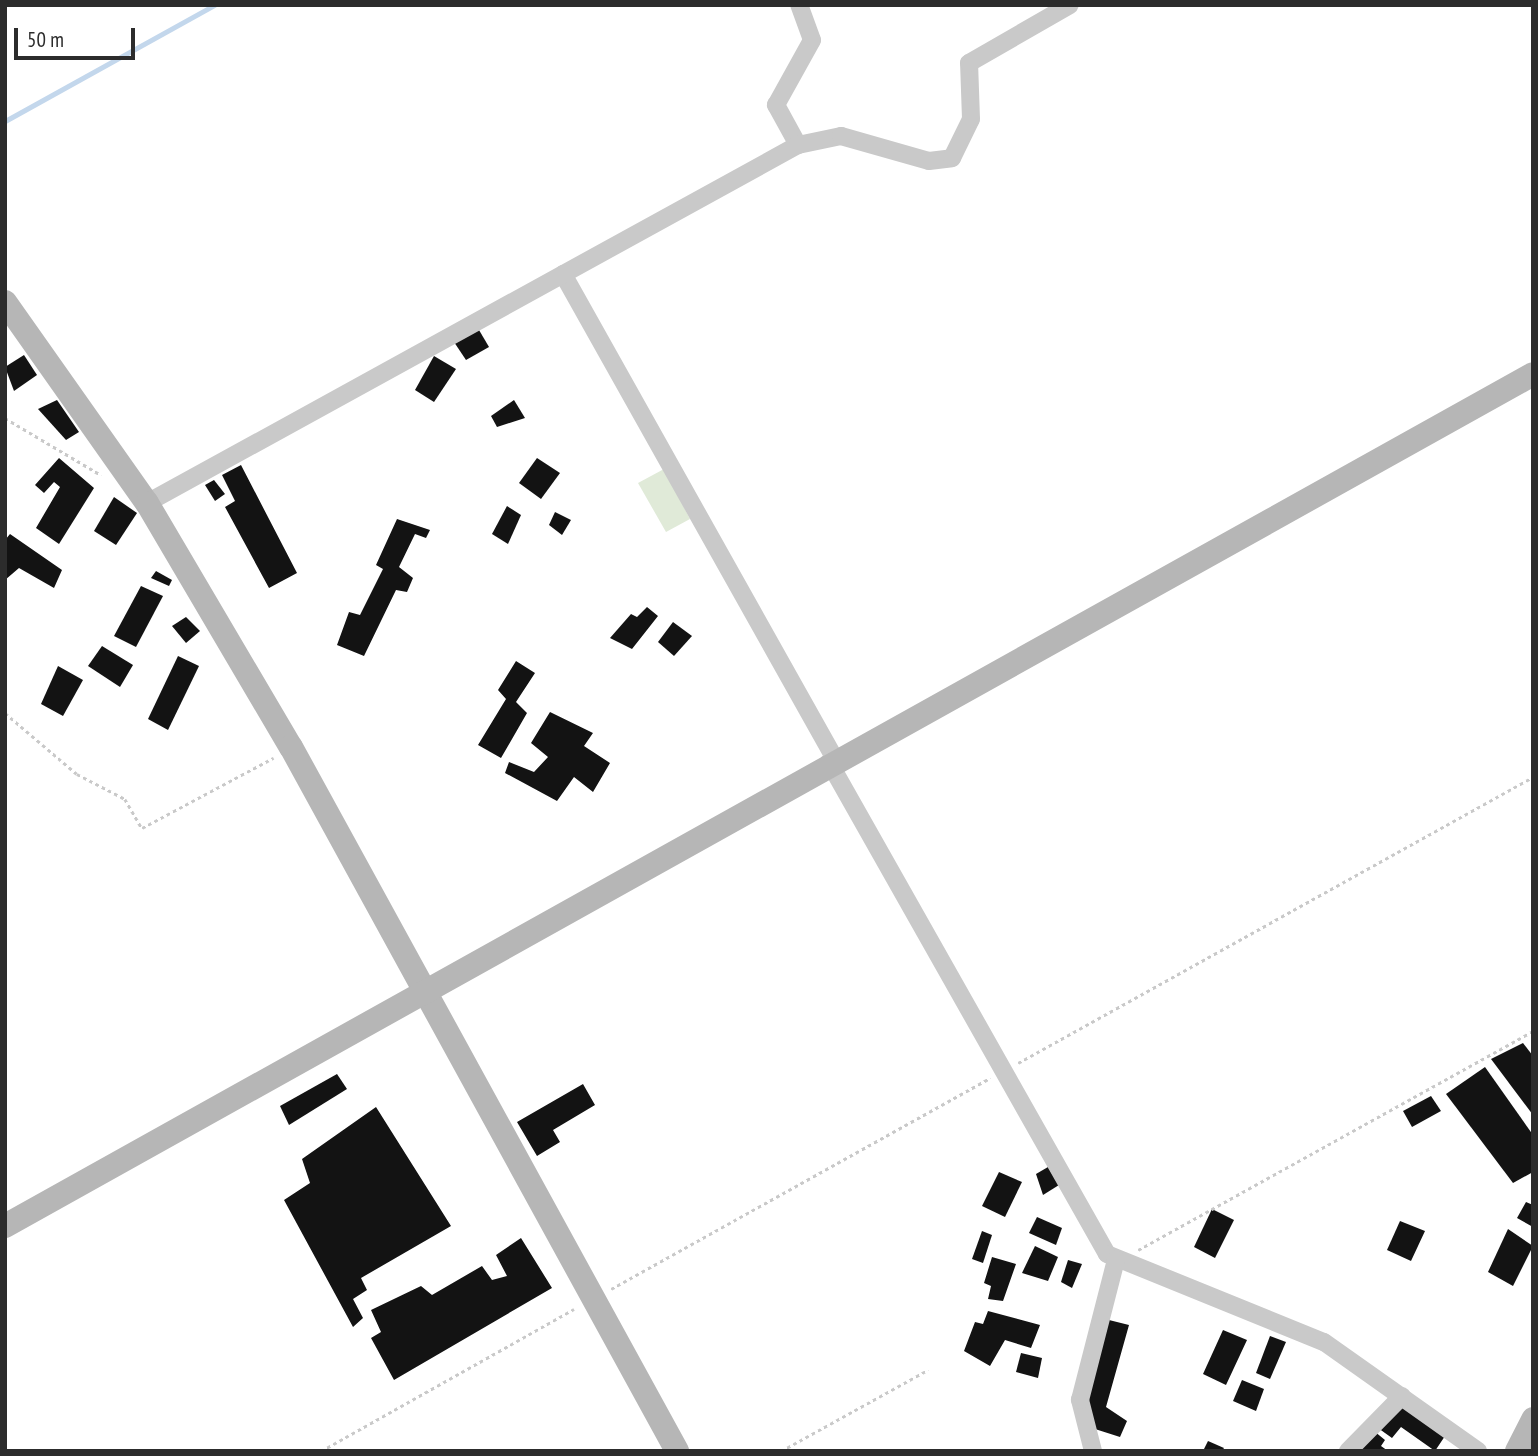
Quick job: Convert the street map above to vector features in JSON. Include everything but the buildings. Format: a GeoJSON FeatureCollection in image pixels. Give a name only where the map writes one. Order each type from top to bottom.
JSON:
{"type":"FeatureCollection","features":[{"type":"Feature","properties":{"kind":"street"},"geometry":{"type":"LineString","coordinates":[[797,145],[776,105],[812,40],[799,5]]}},
{"type":"Feature","properties":{"kind":"street"},"geometry":{"type":"LineString","coordinates":[[143,497],[563,274],[797,145],[841,136],[943,162],[964,139],[971,119],[969,62],[1070,5]]}},
{"type":"Feature","properties":{"kind":"street"},"geometry":{"type":"LineString","coordinates":[[563,274],[1000,1072],[1119,1262],[1324,1342],[1478,1451]]}},
{"type":"Feature","properties":{"kind":"street"},"geometry":{"type":"LineString","coordinates":[[5,302],[143,497],[291,747],[677,1451]]}},
{"type":"Feature","properties":{"kind":"street"},"geometry":{"type":"LineString","coordinates":[[5,1226],[835,770],[1533,374]]}},
{"type":"Feature","properties":{"kind":"street"},"geometry":{"type":"LineString","coordinates":[[1093,1451],[1080,1400],[1119,1262]]}},
{"type":"Feature","properties":{"kind":"street"},"geometry":{"type":"LineString","coordinates":[[1348,1451],[1402,1396]]}},
{"type":"Feature","properties":{"kind":"street"},"geometry":{"type":"LineString","coordinates":[[1517,1451],[1533,1419]]}},
{"type":"Feature","properties":{"kind":"path"},"geometry":{"type":"LineString","coordinates":[[5,418],[143,497]]}},
{"type":"Feature","properties":{"kind":"path"},"geometry":{"type":"LineString","coordinates":[[5,713],[78,774],[125,799],[142,828],[291,747]]}},
{"type":"Feature","properties":{"kind":"path"},"geometry":{"type":"LineString","coordinates":[[321,1451],[1533,777]]}},
{"type":"Feature","properties":{"kind":"path"},"geometry":{"type":"LineString","coordinates":[[1119,1262],[1168,1230],[1533,1031]]}},
{"type":"Feature","properties":{"kind":"path"},"geometry":{"type":"LineString","coordinates":[[781,1451],[928,1370]]}},
{"type":"Feature","properties":{"kind":"green space"},"geometry":{"type":"Polygon","coordinates":[[[664,469],[690,519],[666,532],[638,483],[664,469]]]}},
{"type":"Feature","properties":{"kind":"waterway"},"geometry":{"type":"LineString","coordinates":[[5,121],[214,5]]}}]}
